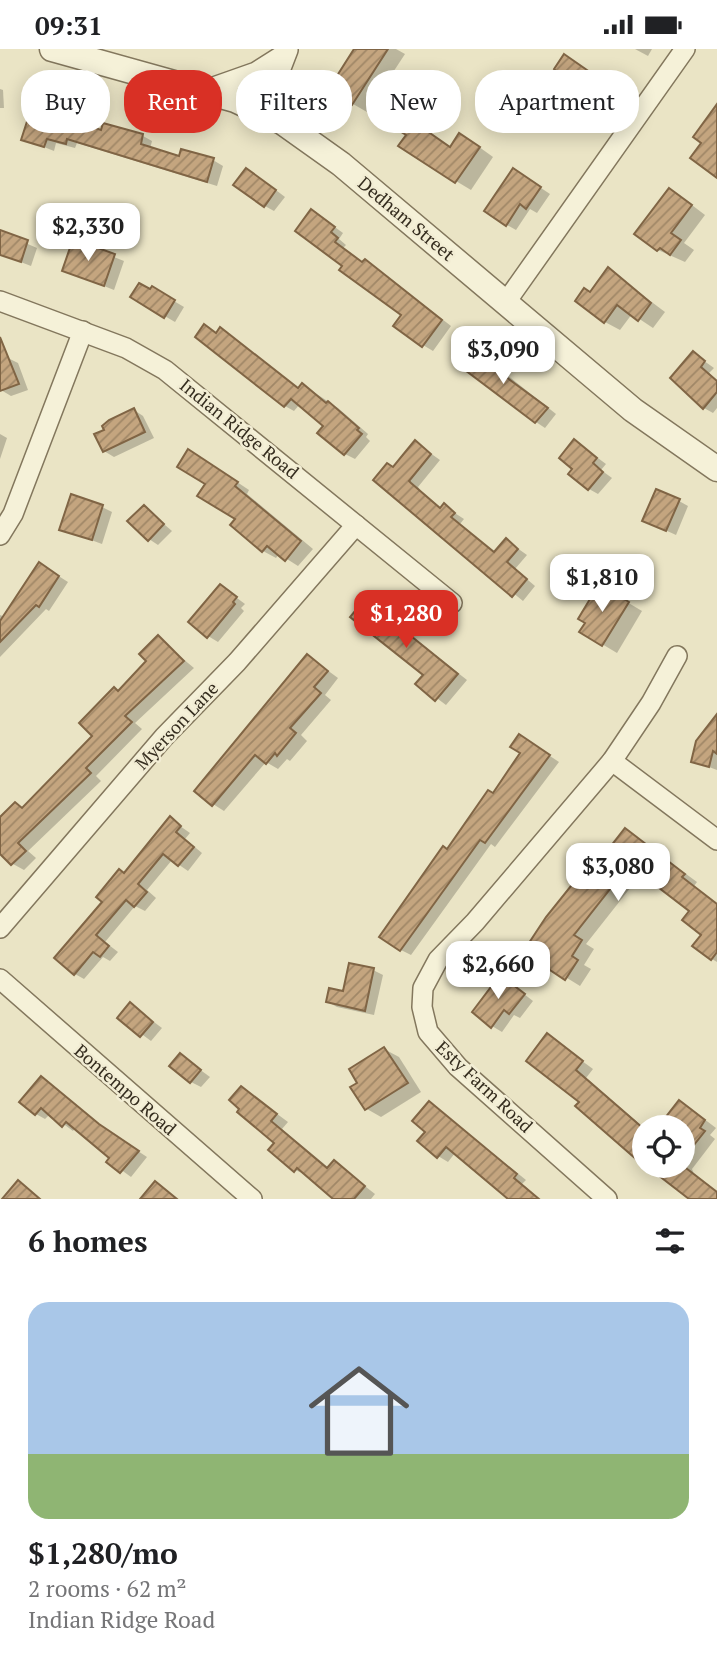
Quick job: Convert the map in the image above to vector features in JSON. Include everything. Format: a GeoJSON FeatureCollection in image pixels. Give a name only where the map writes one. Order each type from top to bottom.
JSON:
{"type":"FeatureCollection","features":[{"type":"Feature","properties":{"kind":"street","name":"Dedham Street"},"geometry":{"type":"LineString","coordinates":[[52,49],[130,70]]}},
{"type":"Feature","properties":{"kind":"street"},"geometry":{"type":"LineString","coordinates":[[506,302],[685,49]]}},
{"type":"Feature","properties":{"kind":"street"},"geometry":{"type":"LineString","coordinates":[[222,84],[256,72],[287,51]]}},
{"type":"Feature","properties":{"kind":"street"},"geometry":{"type":"LineString","coordinates":[[282,70],[287,51]]}},
{"type":"Feature","properties":{"kind":"street","name":"Dedham Street"},"geometry":{"type":"LineString","coordinates":[[296,133],[341,164],[633,410],[717,469]]}},
{"type":"Feature","properties":{"kind":"street","name":"Indian Ridge Road"},"geometry":{"type":"LineString","coordinates":[[0,301],[126,348],[165,370],[452,603]]}},
{"type":"Feature","properties":{"kind":"street"},"geometry":{"type":"LineString","coordinates":[[0,535],[13,514],[83,331]]}},
{"type":"Feature","properties":{"kind":"street","name":"Myerson Lane"},"geometry":{"type":"LineString","coordinates":[[0,928],[164,737],[237,662],[356,525]]}},
{"type":"Feature","properties":{"kind":"street","name":"Esty Farm Road"},"geometry":{"type":"LineString","coordinates":[[607,1199],[458,1067],[428,1032],[422,1007],[423,988],[438,960],[475,922],[612,761],[651,703],[677,656]]}},
{"type":"Feature","properties":{"kind":"street"},"geometry":{"type":"LineString","coordinates":[[612,761],[717,840]]}},
{"type":"Feature","properties":{"kind":"street","name":"Bontempo Road"},"geometry":{"type":"LineString","coordinates":[[0,979],[252,1199]]}},
{"type":"Feature","properties":{"kind":"building"},"geometry":{"type":"Polygon","coordinates":[[[354,49],[388,49],[374,70],[366,70],[366,83],[352,105],[352,70],[341,70],[354,49]]]}},
{"type":"Feature","properties":{"kind":"building"},"geometry":{"type":"Polygon","coordinates":[[[564,54],[587,70],[555,70],[564,54]]]}},
{"type":"Feature","properties":{"kind":"building"},"geometry":{"type":"Polygon","coordinates":[[[717,104],[717,178],[690,158],[701,143],[693,137],[717,104]]]}},
{"type":"Feature","properties":{"kind":"building"},"geometry":{"type":"Polygon","coordinates":[[[110,125],[124,129],[124,133],[143,134],[141,144],[179,156],[181,149],[214,158],[207,182],[67,139],[66,144],[47,139],[44,147],[21,140],[23,133],[110,133],[110,125]]]}},
{"type":"Feature","properties":{"kind":"building"},"geometry":{"type":"Polygon","coordinates":[[[403,133],[430,133],[450,147],[459,133],[480,147],[455,183],[398,146],[406,135],[403,133]]]}},
{"type":"Feature","properties":{"kind":"building"},"geometry":{"type":"Polygon","coordinates":[[[246,168],[276,190],[264,207],[233,185],[246,168]]]}},
{"type":"Feature","properties":{"kind":"building"},"geometry":{"type":"Polygon","coordinates":[[[513,168],[541,187],[526,209],[520,204],[506,226],[484,211],[513,168]]]}},
{"type":"Feature","properties":{"kind":"building"},"geometry":{"type":"Polygon","coordinates":[[[669,188],[692,205],[671,233],[681,240],[670,255],[660,248],[657,251],[634,234],[669,188]]]}},
{"type":"Feature","properties":{"kind":"building"},"geometry":{"type":"Polygon","coordinates":[[[311,209],[335,227],[331,232],[338,238],[335,242],[362,262],[365,259],[442,320],[422,347],[393,326],[401,315],[339,270],[342,266],[295,231],[311,209]]]}},
{"type":"Feature","properties":{"kind":"building"},"geometry":{"type":"Polygon","coordinates":[[[0,230],[28,240],[21,262],[0,255],[0,230]]]}},
{"type":"Feature","properties":{"kind":"building"},"geometry":{"type":"Polygon","coordinates":[[[73,239],[115,254],[104,286],[62,271],[73,239]]]}},
{"type":"Feature","properties":{"kind":"building"},"geometry":{"type":"Polygon","coordinates":[[[608,267],[651,303],[638,321],[617,305],[604,323],[575,301],[584,288],[590,292],[608,267]]]}},
{"type":"Feature","properties":{"kind":"building"},"geometry":{"type":"Polygon","coordinates":[[[139,283],[150,289],[152,286],[175,300],[164,318],[130,297],[139,283]]]}},
{"type":"Feature","properties":{"kind":"building"},"geometry":{"type":"Polygon","coordinates":[[[204,324],[216,333],[220,327],[298,388],[302,383],[326,403],[328,401],[359,428],[357,430],[362,434],[344,455],[317,433],[323,426],[291,399],[284,407],[195,337],[204,324]]]}},
{"type":"Feature","properties":{"kind":"building"},"geometry":{"type":"Polygon","coordinates":[[[0,337],[19,384],[0,391],[0,337]]]}},
{"type":"Feature","properties":{"kind":"building"},"geometry":{"type":"Polygon","coordinates":[[[476,349],[500,368],[498,371],[548,408],[535,423],[461,367],[476,349]]]}},
{"type":"Feature","properties":{"kind":"building"},"geometry":{"type":"Polygon","coordinates":[[[693,351],[705,361],[701,367],[717,381],[717,392],[703,409],[670,378],[693,351]]]}},
{"type":"Feature","properties":{"kind":"building"},"geometry":{"type":"Polygon","coordinates":[[[134,408],[145,432],[103,452],[94,434],[104,430],[102,426],[109,420],[134,408]]]}},
{"type":"Feature","properties":{"kind":"building"},"geometry":{"type":"Polygon","coordinates":[[[574,439],[597,458],[593,463],[603,472],[588,490],[568,474],[572,469],[559,458],[574,439]]]}},
{"type":"Feature","properties":{"kind":"building"},"geometry":{"type":"Polygon","coordinates":[[[415,440],[431,454],[409,481],[440,508],[444,503],[455,513],[451,517],[494,552],[506,538],[518,549],[507,562],[527,579],[512,597],[373,480],[387,463],[393,467],[415,440]]]}},
{"type":"Feature","properties":{"kind":"building"},"geometry":{"type":"Polygon","coordinates":[[[188,449],[238,482],[235,486],[301,541],[285,561],[267,546],[262,552],[230,525],[235,519],[197,496],[205,484],[177,467],[188,449]]]}},
{"type":"Feature","properties":{"kind":"building"},"geometry":{"type":"Polygon","coordinates":[[[656,489],[680,499],[666,531],[642,521],[656,489]]]}},
{"type":"Feature","properties":{"kind":"building"},"geometry":{"type":"Polygon","coordinates":[[[71,494],[103,505],[92,540],[59,530],[71,494]]]}},
{"type":"Feature","properties":{"kind":"building"},"geometry":{"type":"Polygon","coordinates":[[[144,505],[164,524],[148,541],[127,521],[144,505]]]}},
{"type":"Feature","properties":{"kind":"building"},"geometry":{"type":"Polygon","coordinates":[[[39,562],[59,576],[39,607],[36,605],[0,642],[0,621],[39,562]]]}},
{"type":"Feature","properties":{"kind":"building"},"geometry":{"type":"Polygon","coordinates":[[[220,584],[237,597],[233,602],[235,604],[207,638],[188,622],[220,584]]]}},
{"type":"Feature","properties":{"kind":"building"},"geometry":{"type":"Polygon","coordinates":[[[599,584],[629,602],[602,646],[579,632],[585,623],[578,619],[599,584]]]}},
{"type":"Feature","properties":{"kind":"building"},"geometry":{"type":"Polygon","coordinates":[[[365,599],[458,674],[435,701],[415,684],[423,675],[350,617],[365,599]]]}},
{"type":"Feature","properties":{"kind":"building"},"geometry":{"type":"Polygon","coordinates":[[[158,635],[184,661],[125,716],[132,722],[86,768],[91,773],[18,843],[26,851],[11,865],[0,854],[0,817],[15,802],[22,808],[92,736],[79,723],[114,687],[118,691],[146,661],[139,654],[158,635]]]}},
{"type":"Feature","properties":{"kind":"building"},"geometry":{"type":"Polygon","coordinates":[[[307,654],[328,671],[314,687],[321,693],[290,728],[296,733],[277,756],[275,753],[266,764],[255,755],[212,806],[194,791],[307,654]]]}},
{"type":"Feature","properties":{"kind":"building"},"geometry":{"type":"Polygon","coordinates":[[[717,714],[717,754],[713,751],[709,767],[691,762],[696,741],[717,714]]]}},
{"type":"Feature","properties":{"kind":"building"},"geometry":{"type":"Polygon","coordinates":[[[519,734],[550,755],[485,843],[480,840],[400,951],[379,937],[443,846],[447,849],[488,790],[493,793],[520,753],[510,747],[519,734]]]}},
{"type":"Feature","properties":{"kind":"building"},"geometry":{"type":"Polygon","coordinates":[[[170,816],[181,826],[176,832],[194,847],[178,866],[163,854],[138,884],[147,892],[134,907],[126,900],[96,935],[109,946],[100,957],[93,952],[74,975],[54,958],[102,902],[96,897],[119,869],[124,873],[170,816]]]}},
{"type":"Feature","properties":{"kind":"building"},"geometry":{"type":"Polygon","coordinates":[[[625,828],[685,874],[682,877],[717,904],[717,952],[711,960],[692,946],[701,935],[682,920],[689,911],[629,865],[574,935],[582,940],[572,956],[578,960],[565,980],[523,952],[546,917],[591,861],[596,865],[625,828]]]}},
{"type":"Feature","properties":{"kind":"building"},"geometry":{"type":"Polygon","coordinates":[[[349,963],[374,968],[365,1011],[326,1002],[329,988],[343,991],[349,963]]]}},
{"type":"Feature","properties":{"kind":"building"},"geometry":{"type":"Polygon","coordinates":[[[500,975],[525,994],[509,1014],[504,1010],[491,1028],[472,1012],[500,975]]]}},
{"type":"Feature","properties":{"kind":"building"},"geometry":{"type":"Polygon","coordinates":[[[130,1002],[153,1022],[140,1037],[117,1018],[130,1002]]]}},
{"type":"Feature","properties":{"kind":"building"},"geometry":{"type":"Polygon","coordinates":[[[547,1033],[583,1061],[576,1070],[632,1119],[632,1156],[575,1106],[579,1102],[526,1061],[547,1033]]]}},
{"type":"Feature","properties":{"kind":"building"},"geometry":{"type":"Polygon","coordinates":[[[384,1047],[408,1083],[365,1110],[350,1087],[357,1083],[349,1069],[384,1047]]]}},
{"type":"Feature","properties":{"kind":"building"},"geometry":{"type":"Polygon","coordinates":[[[180,1053],[201,1070],[190,1083],[169,1066],[180,1053]]]}},
{"type":"Feature","properties":{"kind":"building"},"geometry":{"type":"Polygon","coordinates":[[[41,1076],[99,1124],[139,1151],[120,1173],[106,1162],[109,1158],[66,1122],[62,1127],[41,1108],[35,1115],[19,1102],[41,1076]]]}},
{"type":"Feature","properties":{"kind":"building"},"geometry":{"type":"Polygon","coordinates":[[[241,1086],[277,1114],[271,1121],[327,1168],[334,1160],[365,1186],[354,1199],[333,1199],[297,1168],[294,1172],[268,1150],[274,1143],[237,1112],[239,1109],[229,1100],[241,1086]]]}},
{"type":"Feature","properties":{"kind":"building"},"geometry":{"type":"Polygon","coordinates":[[[679,1100],[705,1120],[700,1128],[705,1131],[695,1144],[695,1115],[667,1115],[679,1100]]]}},
{"type":"Feature","properties":{"kind":"building"},"geometry":{"type":"Polygon","coordinates":[[[429,1101],[517,1174],[514,1178],[539,1199],[508,1199],[446,1147],[437,1158],[417,1141],[425,1132],[412,1121],[429,1101]]]}},
{"type":"Feature","properties":{"kind":"building"},"geometry":{"type":"Polygon","coordinates":[[[695,1175],[717,1192],[717,1199],[689,1199],[662,1178],[695,1178],[695,1175]]]}},
{"type":"Feature","properties":{"kind":"building"},"geometry":{"type":"Polygon","coordinates":[[[18,1180],[40,1199],[2,1199],[18,1180]]]}},
{"type":"Feature","properties":{"kind":"building"},"geometry":{"type":"Polygon","coordinates":[[[155,1181],[177,1199],[140,1199],[155,1181]]]}}]}
